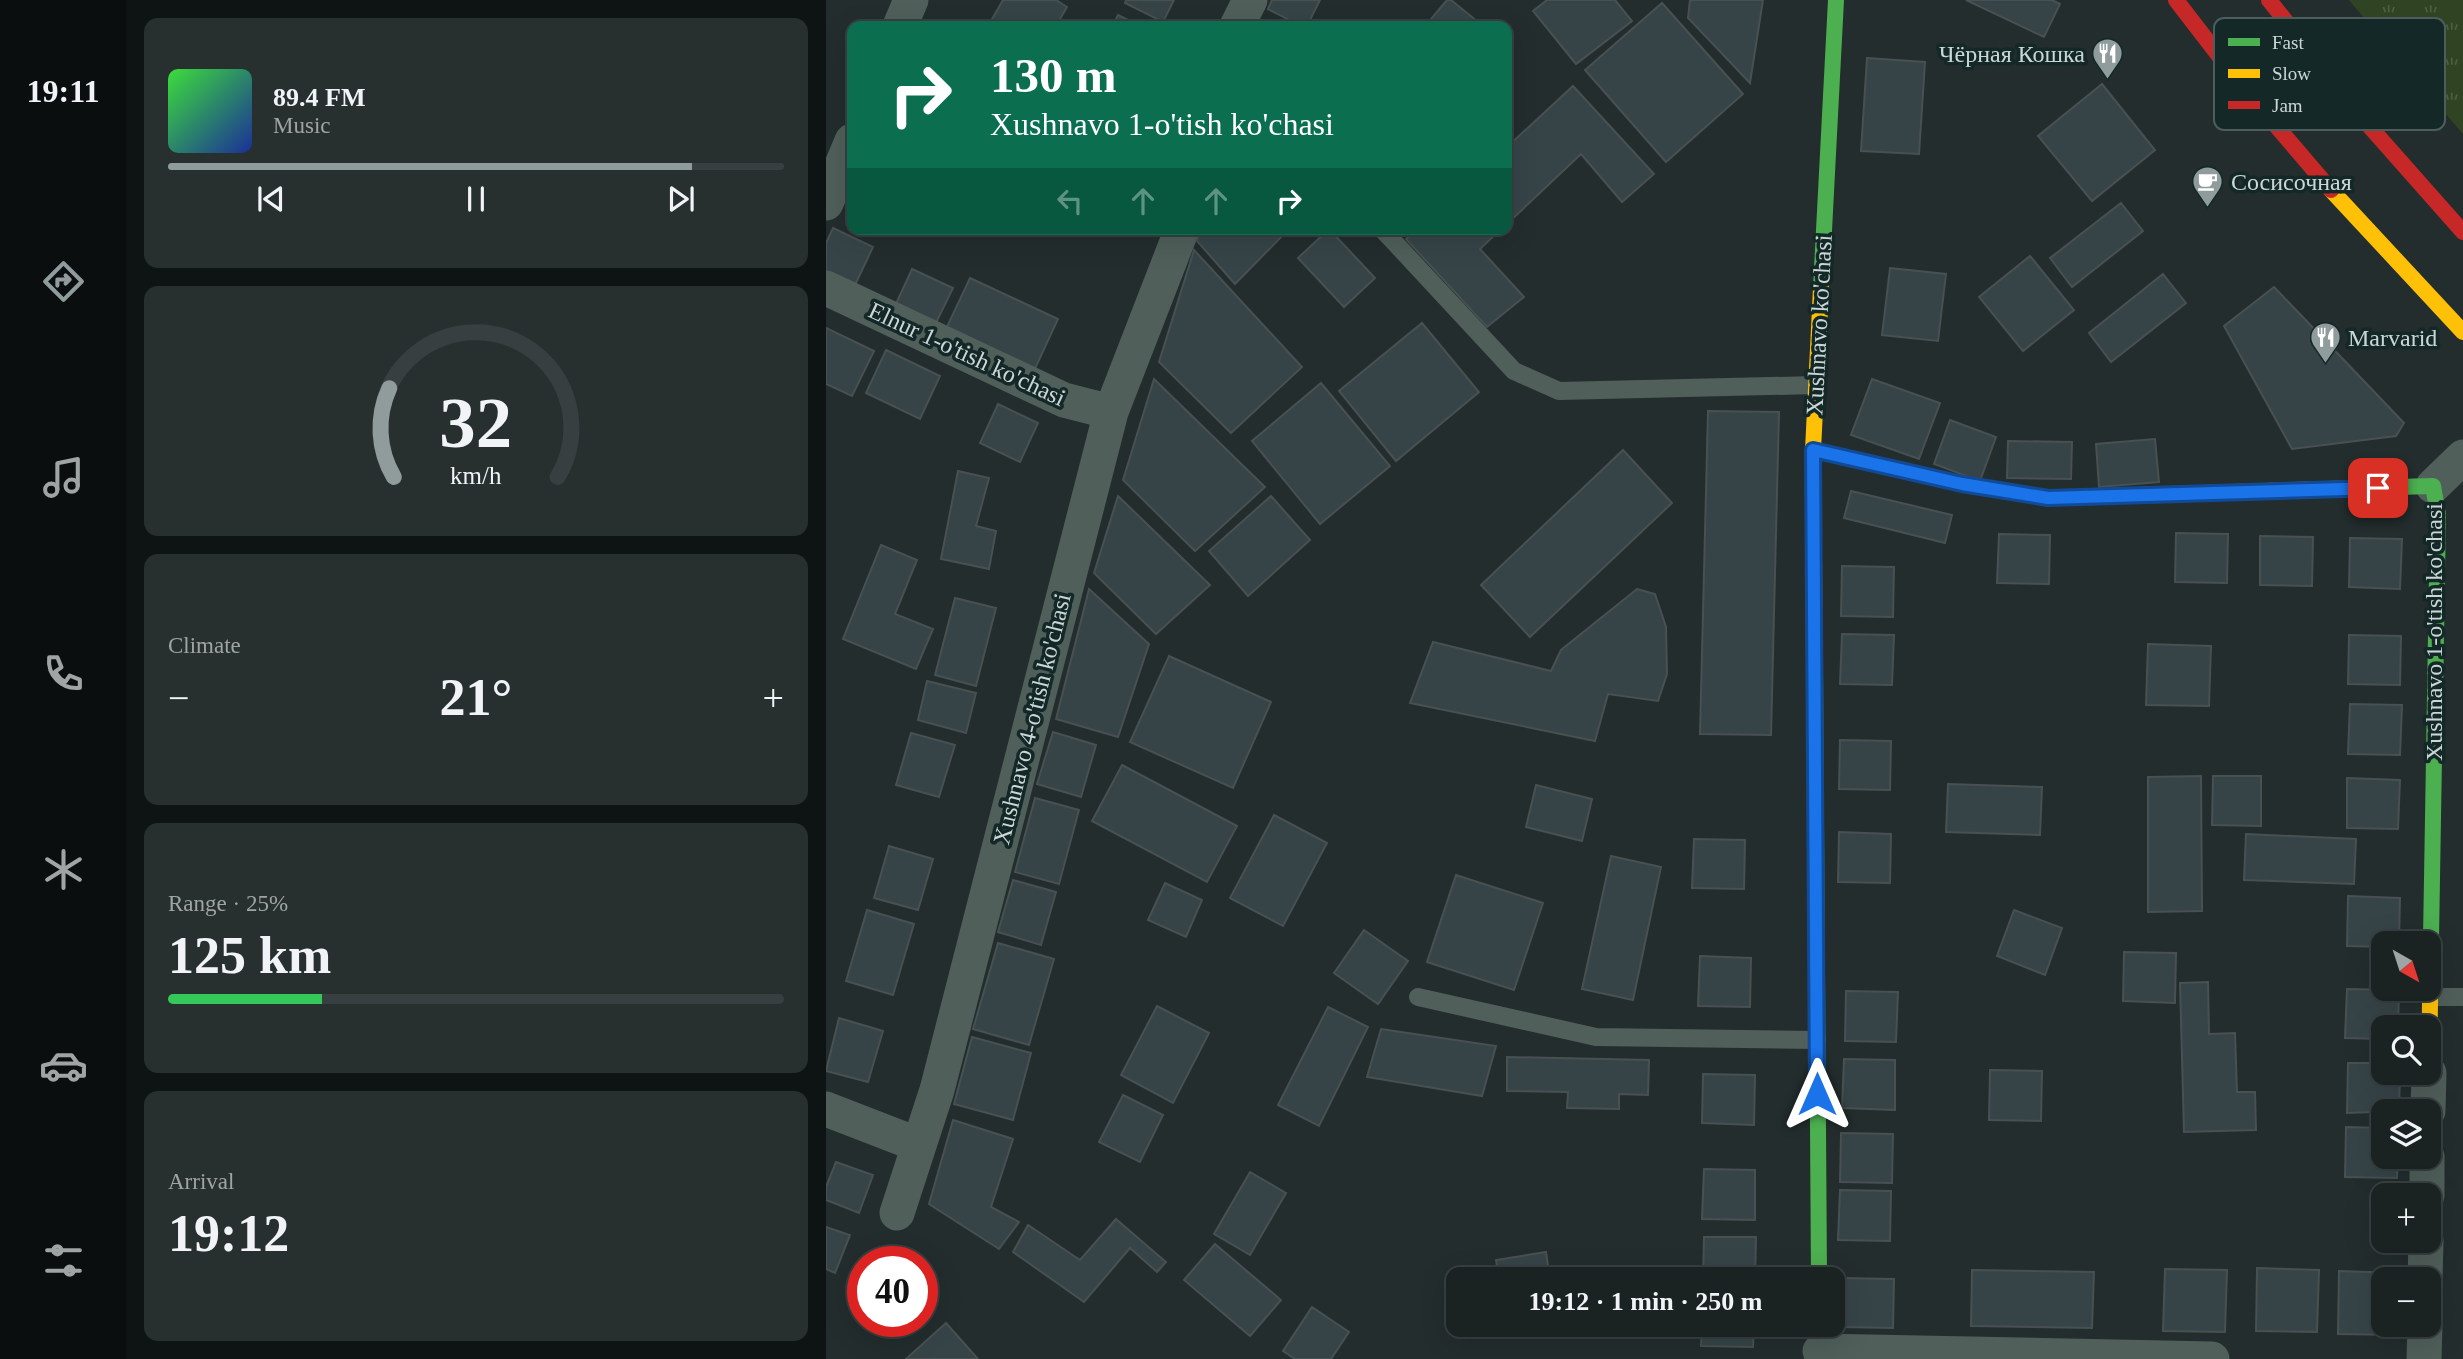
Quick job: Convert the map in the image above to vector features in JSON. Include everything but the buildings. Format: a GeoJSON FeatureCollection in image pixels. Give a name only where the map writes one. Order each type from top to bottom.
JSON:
{"type":"FeatureCollection","features":[{"type":"Feature","properties":{"kind":"street"},"geometry":{"type":"LineString","coordinates":[[902,21],[911,0]]}},
{"type":"Feature","properties":{"kind":"street"},"geometry":{"type":"LineString","coordinates":[[1240,21],[1250,0]]}},
{"type":"Feature","properties":{"kind":"street","name":"Xushnavo ko'chasi"},"geometry":{"type":"LineString","coordinates":[[1819,1267],[1813,450],[1836,0]]}},
{"type":"Feature","properties":{"kind":"street"},"geometry":{"type":"LineString","coordinates":[[2176,0],[2214,52]]}},
{"type":"Feature","properties":{"kind":"street"},"geometry":{"type":"LineString","coordinates":[[2269,0],[2283,18]]}},
{"type":"Feature","properties":{"kind":"street"},"geometry":{"type":"LineString","coordinates":[[2277,130],[2463,332]]}},
{"type":"Feature","properties":{"kind":"street"},"geometry":{"type":"LineString","coordinates":[[2372,130],[2463,232]]}},
{"type":"Feature","properties":{"kind":"street"},"geometry":{"type":"LineString","coordinates":[[826,203],[847,153]]}},
{"type":"Feature","properties":{"kind":"street","name":"Xushnavo 4-o'tish ko'chasi"},"geometry":{"type":"LineString","coordinates":[[897,1213],[937,1090],[1111,412],[1180,235]]}},
{"type":"Feature","properties":{"kind":"street","name":"Elnur 1-o'tish ko'chasi"},"geometry":{"type":"LineString","coordinates":[[826,288],[1064,400],[1111,412]]}},
{"type":"Feature","properties":{"kind":"street","name":"Xushnavo 1-o'tish ko'chasi"},"geometry":{"type":"LineString","coordinates":[[1813,450],[1962,484],[2048,498],[2433,486],[2438,514],[2431,931]]}},
{"type":"Feature","properties":{"kind":"street"},"geometry":{"type":"LineString","coordinates":[[2433,486],[2463,457]]}},
{"type":"Feature","properties":{"kind":"street"},"geometry":{"type":"LineString","coordinates":[[826,1109],[919,1145]]}},
{"type":"Feature","properties":{"kind":"street"},"geometry":{"type":"LineString","coordinates":[[2424,1359],[2425,1337]]}},
{"type":"Feature","properties":{"kind":"street"},"geometry":{"type":"LineString","coordinates":[[1820,1345],[2212,1359]]}},
{"type":"Feature","properties":{"kind":"lane"},"geometry":{"type":"LineString","coordinates":[[1388,235],[1514,371],[1559,391],[1816,385]]}},
{"type":"Feature","properties":{"kind":"lane"},"geometry":{"type":"LineString","coordinates":[[2441,996],[2463,997]]}},
{"type":"Feature","properties":{"kind":"lane"},"geometry":{"type":"LineString","coordinates":[[1418,998],[1595,1037],[1817,1040]]}},
{"type":"Feature","properties":{"kind":"green space"},"geometry":{"type":"Polygon","coordinates":[[[2349,0],[2463,0],[2463,134],[2445,113],[2445,18],[2364,18],[2349,0]]]}},
{"type":"Feature","properties":{"kind":"traffic: fast"},"geometry":{"type":"LineString","coordinates":[[1821,288],[1836,0]]}},
{"type":"Feature","properties":{"kind":"traffic: fast"},"geometry":{"type":"LineString","coordinates":[[2326,489],[2433,486],[2438,514],[2431,931]]}},
{"type":"Feature","properties":{"kind":"traffic: fast"},"geometry":{"type":"LineString","coordinates":[[1815,669],[1819,1267]]}},
{"type":"Feature","properties":{"kind":"traffic: slow"},"geometry":{"type":"LineString","coordinates":[[2331,190],[2463,332]]}},
{"type":"Feature","properties":{"kind":"traffic: slow"},"geometry":{"type":"LineString","coordinates":[[1815,669],[1813,450],[1821,288]]}},
{"type":"Feature","properties":{"kind":"traffic: slow"},"geometry":{"type":"LineString","coordinates":[[1813,450],[1962,484],[2048,498],[2326,489]]}},
{"type":"Feature","properties":{"kind":"traffic: slow"},"geometry":{"type":"LineString","coordinates":[[2430,1001],[2430,1015]]}},
{"type":"Feature","properties":{"kind":"traffic: jam"},"geometry":{"type":"LineString","coordinates":[[2176,0],[2214,49]]}},
{"type":"Feature","properties":{"kind":"traffic: jam"},"geometry":{"type":"LineString","coordinates":[[2269,0],[2283,18]]}},
{"type":"Feature","properties":{"kind":"traffic: jam"},"geometry":{"type":"LineString","coordinates":[[2280,130],[2331,190]]}},
{"type":"Feature","properties":{"kind":"traffic: jam"},"geometry":{"type":"LineString","coordinates":[[2373,130],[2463,232]]}},
{"type":"Feature","properties":{"kind":"place","name":"Чёрная Кошка"},"geometry":{"type":"Point","coordinates":[2108,81]}},
{"type":"Feature","properties":{"kind":"place","name":"Сосисочная"},"geometry":{"type":"Point","coordinates":[2208,209]}},
{"type":"Feature","properties":{"kind":"place","name":"Marvarid"},"geometry":{"type":"Point","coordinates":[2325,365]}},
{"type":"Feature","properties":{"kind":"route"},"geometry":{"type":"LineString","coordinates":[[1817,1094],[1813,450],[1962,484],[2048,498],[2378,488]]}}]}
